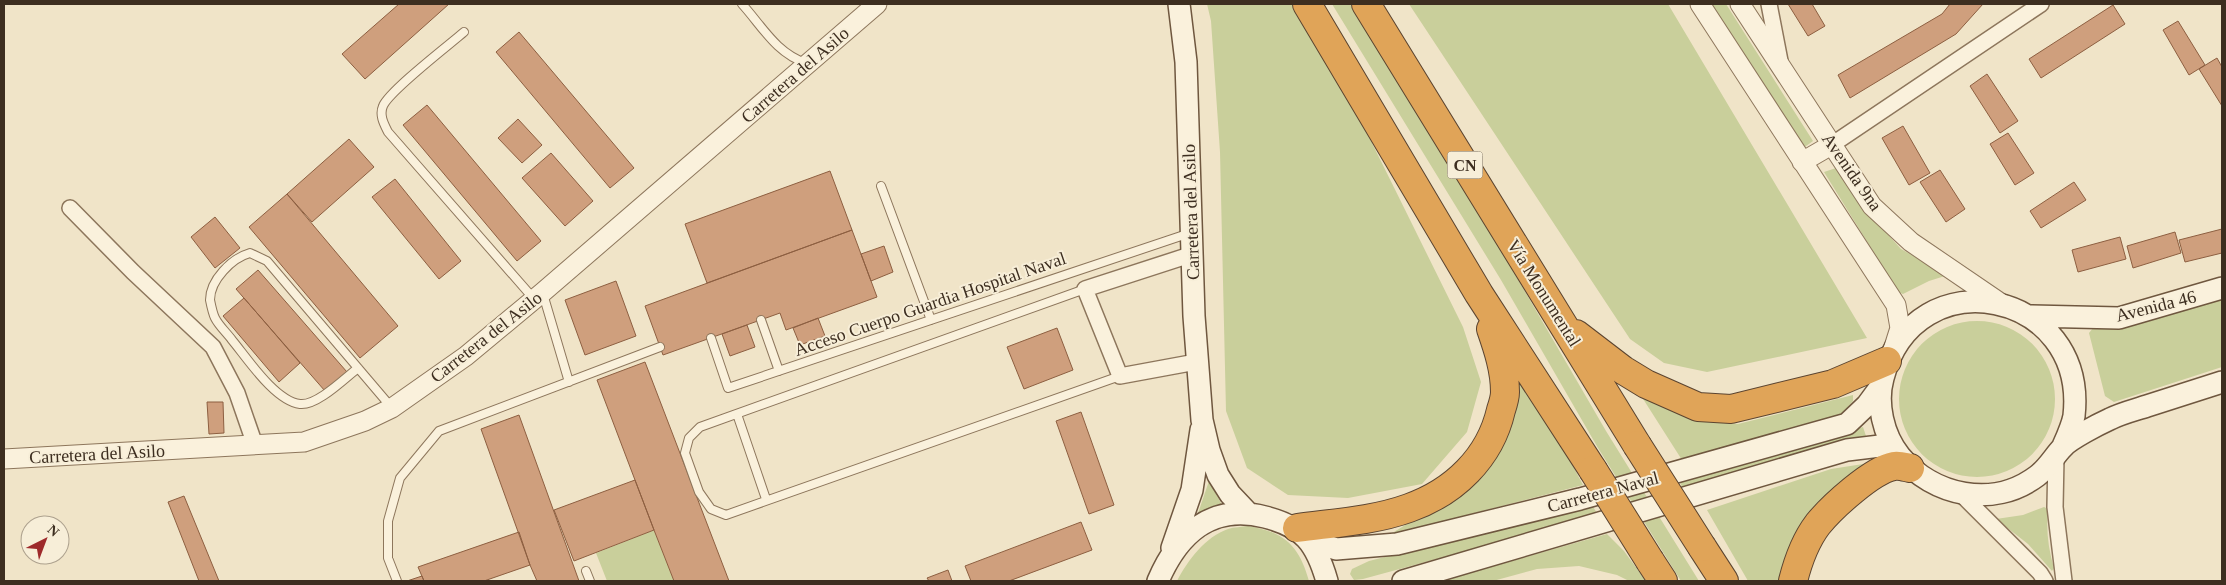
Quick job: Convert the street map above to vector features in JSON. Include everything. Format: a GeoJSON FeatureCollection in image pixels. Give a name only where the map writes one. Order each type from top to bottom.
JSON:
{"type":"FeatureCollection","features":[{"type":"Feature","properties":{"kind":"highway"},"geometry":{"type":"LineString","coordinates":[[1307,4],[1479,294],[1656,571]]}},
{"type":"Feature","properties":{"kind":"highway","name":"Vía Monumental"},"geometry":{"type":"LineString","coordinates":[[1366,4],[1637,445],[1724,581]]}},
{"type":"Feature","properties":{"kind":"highway"},"geometry":{"type":"LineString","coordinates":[[1302,533],[1374,518],[1409,508],[1445,491],[1474,467],[1490,441],[1499,419],[1505,393],[1500,357],[1479,294]]}},
{"type":"Feature","properties":{"kind":"highway"},"geometry":{"type":"LineString","coordinates":[[1565,326],[1623,370],[1646,384],[1698,407],[1731,409],[1833,384],[1887,365]]}},
{"type":"Feature","properties":{"kind":"highway"},"geometry":{"type":"LineString","coordinates":[[1793,581],[1800,555],[1818,524],[1844,499],[1878,472],[1895,466],[1903,459]]}},
{"type":"Feature","properties":{"kind":"main road","name":"Carretera del Asilo"},"geometry":{"type":"LineString","coordinates":[[1180,4],[1186,62],[1196,362],[1202,420],[1209,450],[1218,475],[1230,494],[1246,512]]}},
{"type":"Feature","properties":{"kind":"main road","name":"Avenida 46"},"geometry":{"type":"LineString","coordinates":[[2030,316],[2119,318],[2222,288]]}},
{"type":"Feature","properties":{"kind":"main road","name":"Carretera Naval"},"geometry":{"type":"LineString","coordinates":[[1246,512],[1302,533],[1336,549],[1397,544],[1580,500],[1846,424],[1868,405],[1887,365],[1914,324],[1941,308],[1971,301],[2002,304],[2030,316]]}},
{"type":"Feature","properties":{"kind":"main road"},"geometry":{"type":"LineString","coordinates":[[2030,316],[2052,335],[2068,360],[2075,389],[2074,418],[2060,451]]}},
{"type":"Feature","properties":{"kind":"main road"},"geometry":{"type":"LineString","coordinates":[[1887,365],[1881,408],[1884,423],[1903,459],[1933,484],[1961,494],[1987,495],[2014,489],[2037,476],[2060,451],[2112,418],[2222,382]]}},
{"type":"Feature","properties":{"kind":"main road","name":"Carretera del Asilo"},"geometry":{"type":"LineString","coordinates":[[1161,575],[1192,490],[1202,420]]}},
{"type":"Feature","properties":{"kind":"main road","name":"Carretera Naval"},"geometry":{"type":"LineString","coordinates":[[1403,581],[1847,450],[1880,446],[1903,459]]}},
{"type":"Feature","properties":{"kind":"main road"},"geometry":{"type":"LineString","coordinates":[[1161,575],[1181,541],[1201,525],[1223,515],[1246,512]]}},
{"type":"Feature","properties":{"kind":"main road"},"geometry":{"type":"LineString","coordinates":[[1302,533],[1318,555],[1327,581]]}},
{"type":"Feature","properties":{"kind":"street","name":"Carretera del Asilo"},"geometry":{"type":"LineString","coordinates":[[4,459],[304,442],[365,421],[392,408],[466,356],[877,4]]}},
{"type":"Feature","properties":{"kind":"street","name":"Avenida 9na"},"geometry":{"type":"LineString","coordinates":[[1700,4],[1896,305],[1900,328],[1887,365]]}},
{"type":"Feature","properties":{"kind":"street","name":"Avenida 9na"},"geometry":{"type":"LineString","coordinates":[[1740,4],[1872,206],[1911,242],[2002,304]]}},
{"type":"Feature","properties":{"kind":"street"},"geometry":{"type":"LineString","coordinates":[[1769,4],[1782,70]]}},
{"type":"Feature","properties":{"kind":"street"},"geometry":{"type":"LineString","coordinates":[[1802,162],[1833,144],[2041,4]]}},
{"type":"Feature","properties":{"kind":"street"},"geometry":{"type":"LineString","coordinates":[[70,208],[133,272],[213,347],[237,393],[255,445]]}},
{"type":"Feature","properties":{"kind":"street"},"geometry":{"type":"LineString","coordinates":[[1193,254],[1085,289],[1120,376],[1196,362]]}},
{"type":"Feature","properties":{"kind":"street"},"geometry":{"type":"LineString","coordinates":[[2060,451],[2055,507],[2064,581]]}},
{"type":"Feature","properties":{"kind":"street"},"geometry":{"type":"LineString","coordinates":[[1961,494],[2040,573],[2045,581]]}},
{"type":"Feature","properties":{"kind":"lane"},"geometry":{"type":"LineString","coordinates":[[742,4],[773,42],[794,59],[808,63]]}},
{"type":"Feature","properties":{"kind":"lane"},"geometry":{"type":"LineString","coordinates":[[464,32],[399,88],[383,106],[382,119],[388,132],[538,296],[569,382]]}},
{"type":"Feature","properties":{"kind":"lane"},"geometry":{"type":"LineString","coordinates":[[881,186],[931,320]]}},
{"type":"Feature","properties":{"kind":"lane","name":"Acceso Cuerpo Guardia Hospital Naval"},"geometry":{"type":"LineString","coordinates":[[711,338],[728,388],[1192,232]]}},
{"type":"Feature","properties":{"kind":"lane"},"geometry":{"type":"LineString","coordinates":[[358,368],[311,403],[300,404],[283,397],[263,379],[215,318],[210,299],[222,272],[242,255],[250,253],[267,261],[358,368],[392,408]]}},
{"type":"Feature","properties":{"kind":"lane"},"geometry":{"type":"LineString","coordinates":[[1085,289],[700,427],[689,438],[685,453],[699,492],[711,509],[726,514],[1120,376]]}},
{"type":"Feature","properties":{"kind":"lane"},"geometry":{"type":"LineString","coordinates":[[761,320],[779,371]]}},
{"type":"Feature","properties":{"kind":"lane"},"geometry":{"type":"LineString","coordinates":[[397,581],[388,558],[388,521],[400,478],[439,431],[660,347]]}},
{"type":"Feature","properties":{"kind":"lane"},"geometry":{"type":"LineString","coordinates":[[737,414],[766,499]]}},
{"type":"Feature","properties":{"kind":"lane"},"geometry":{"type":"LineString","coordinates":[[586,571],[590,581]]}},
{"type":"Feature","properties":{"kind":"green space"},"geometry":{"type":"Polygon","coordinates":[[[1207,4],[1295,4],[1371,141],[1463,327],[1481,382],[1467,432],[1422,484],[1348,498],[1288,495],[1247,468],[1226,411],[1220,152],[1211,21],[1207,4]]]}},
{"type":"Feature","properties":{"kind":"green space"},"geometry":{"type":"Polygon","coordinates":[[[1332,4],[1350,4],[1509,264],[1606,431],[1699,581],[1681,581],[1598,448],[1501,280],[1332,4]]]}},
{"type":"Feature","properties":{"kind":"green space"},"geometry":{"type":"Polygon","coordinates":[[[1409,4],[1668,4],[1867,338],[1707,372],[1664,363],[1630,339],[1409,4]]]}},
{"type":"Feature","properties":{"kind":"green space"},"geometry":{"type":"Polygon","coordinates":[[[1710,4],[1726,4],[1813,141],[1802,149],[1710,4]]]}},
{"type":"Feature","properties":{"kind":"green space"},"geometry":{"type":"Polygon","coordinates":[[[1839,167],[1873,218],[1901,249],[1948,275],[1929,281],[1903,294],[1898,292],[1824,172],[1839,167]]]}},
{"type":"Feature","properties":{"kind":"green space"},"geometry":{"type":"Polygon","coordinates":[[[2222,295],[2222,367],[2114,402],[2105,396],[2089,333],[2093,328],[2222,295]]]}},
{"type":"Feature","properties":{"kind":"green space"},"geometry":{"type":"Polygon","coordinates":[[[1977,321],[2007,327],[2032,344],[2049,369],[2055,399],[2049,429],[2032,454],[2007,471],[1977,477],[1947,471],[1922,454],[1905,429],[1899,399],[1905,369],[1922,344],[1947,327],[1977,321]]]}},
{"type":"Feature","properties":{"kind":"green space"},"geometry":{"type":"Polygon","coordinates":[[[1514,378],[1533,390],[1583,485],[1389,535],[1451,497],[1494,461],[1505,437],[1514,378]]]}},
{"type":"Feature","properties":{"kind":"green space"},"geometry":{"type":"Polygon","coordinates":[[[1638,391],[1690,419],[1738,424],[1853,395],[1853,401],[1841,415],[1682,460],[1638,391]]]}},
{"type":"Feature","properties":{"kind":"green space"},"geometry":{"type":"Polygon","coordinates":[[[1863,427],[1866,436],[1683,490],[1680,482],[1863,427]]]}},
{"type":"Feature","properties":{"kind":"green space"},"geometry":{"type":"Polygon","coordinates":[[[1876,462],[1783,581],[1748,581],[1707,510],[1831,469],[1876,462]]]}},
{"type":"Feature","properties":{"kind":"green space"},"geometry":{"type":"Polygon","coordinates":[[[1209,481],[1223,507],[1196,519],[1209,481]]]}},
{"type":"Feature","properties":{"kind":"green space"},"geometry":{"type":"Polygon","coordinates":[[[1592,505],[1598,515],[1363,579],[1354,580],[1350,574],[1352,569],[1369,561],[1592,505]]]}},
{"type":"Feature","properties":{"kind":"green space"},"geometry":{"type":"Polygon","coordinates":[[[2044,507],[2048,509],[2048,539],[2054,568],[2052,571],[2028,544],[1996,519],[2023,515],[2044,507]]]}},
{"type":"Feature","properties":{"kind":"green space"},"geometry":{"type":"Polygon","coordinates":[[[1248,526],[1271,532],[1288,542],[1300,558],[1309,581],[1177,581],[1186,565],[1205,543],[1228,529],[1248,526]]]}},
{"type":"Feature","properties":{"kind":"green space"},"geometry":{"type":"Polygon","coordinates":[[[654,530],[674,581],[607,581],[596,553],[654,530]]]}},
{"type":"Feature","properties":{"kind":"green space"},"geometry":{"type":"Polygon","coordinates":[[[1607,534],[1624,551],[1646,581],[1629,581],[1617,575],[1579,566],[1537,569],[1493,581],[1441,581],[1607,534]]]}},
{"type":"Feature","properties":{"kind":"building"},"geometry":{"type":"Polygon","coordinates":[[[399,4],[449,4],[365,79],[342,54],[399,4]]]}},
{"type":"Feature","properties":{"kind":"building"},"geometry":{"type":"Polygon","coordinates":[[[1788,4],[1812,4],[1825,26],[1808,36],[1788,4]]]}},
{"type":"Feature","properties":{"kind":"building"},"geometry":{"type":"Polygon","coordinates":[[[1950,4],[1983,4],[1956,34],[1850,98],[1838,75],[1942,14],[1950,4]]]}},
{"type":"Feature","properties":{"kind":"building"},"geometry":{"type":"Polygon","coordinates":[[[2113,5],[2125,24],[2041,78],[2029,59],[2113,5]]]}},
{"type":"Feature","properties":{"kind":"building"},"geometry":{"type":"Polygon","coordinates":[[[2178,21],[2205,65],[2189,75],[2163,30],[2178,21]]]}},
{"type":"Feature","properties":{"kind":"building"},"geometry":{"type":"Polygon","coordinates":[[[519,32],[634,168],[610,188],[496,52],[519,32]]]}},
{"type":"Feature","properties":{"kind":"building"},"geometry":{"type":"Polygon","coordinates":[[[2217,58],[2222,67],[2222,106],[2199,69],[2217,58]]]}},
{"type":"Feature","properties":{"kind":"building"},"geometry":{"type":"Polygon","coordinates":[[[1987,74],[2018,121],[2000,133],[1970,86],[1987,74]]]}},
{"type":"Feature","properties":{"kind":"building"},"geometry":{"type":"Polygon","coordinates":[[[427,105],[541,241],[517,261],[403,125],[427,105]]]}},
{"type":"Feature","properties":{"kind":"building"},"geometry":{"type":"Polygon","coordinates":[[[518,119],[542,145],[522,163],[498,138],[518,119]]]}},
{"type":"Feature","properties":{"kind":"building"},"geometry":{"type":"Polygon","coordinates":[[[1903,126],[1930,173],[1909,185],[1882,138],[1903,126]]]}},
{"type":"Feature","properties":{"kind":"building"},"geometry":{"type":"Polygon","coordinates":[[[2008,133],[2034,173],[2015,185],[1990,144],[2008,133]]]}},
{"type":"Feature","properties":{"kind":"building"},"geometry":{"type":"Polygon","coordinates":[[[349,139],[374,167],[312,222],[287,194],[349,139]]]}},
{"type":"Feature","properties":{"kind":"building"},"geometry":{"type":"Polygon","coordinates":[[[551,153],[593,201],[565,226],[522,178],[551,153]]]}},
{"type":"Feature","properties":{"kind":"building"},"geometry":{"type":"Polygon","coordinates":[[[1940,170],[1965,209],[1946,222],[1920,182],[1940,170]]]}},
{"type":"Feature","properties":{"kind":"building"},"geometry":{"type":"Polygon","coordinates":[[[830,171],[852,230],[707,283],[685,224],[830,171]]]}},
{"type":"Feature","properties":{"kind":"building"},"geometry":{"type":"Polygon","coordinates":[[[395,179],[461,261],[439,279],[372,197],[395,179]]]}},
{"type":"Feature","properties":{"kind":"building"},"geometry":{"type":"Polygon","coordinates":[[[2074,182],[2086,200],[2041,228],[2030,211],[2074,182]]]}},
{"type":"Feature","properties":{"kind":"building"},"geometry":{"type":"Polygon","coordinates":[[[287,194],[398,326],[360,358],[249,227],[287,194]]]}},
{"type":"Feature","properties":{"kind":"building"},"geometry":{"type":"Polygon","coordinates":[[[215,217],[240,248],[215,268],[191,237],[215,217]]]}},
{"type":"Feature","properties":{"kind":"building"},"geometry":{"type":"Polygon","coordinates":[[[2222,229],[2222,253],[2185,262],[2179,240],[2222,229]]]}},
{"type":"Feature","properties":{"kind":"building"},"geometry":{"type":"Polygon","coordinates":[[[852,230],[877,297],[786,330],[780,313],[663,355],[645,306],[852,230]]]}},
{"type":"Feature","properties":{"kind":"building"},"geometry":{"type":"Polygon","coordinates":[[[2175,232],[2181,253],[2133,268],[2127,246],[2175,232]]]}},
{"type":"Feature","properties":{"kind":"building"},"geometry":{"type":"Polygon","coordinates":[[[2120,237],[2126,259],[2078,272],[2072,250],[2120,237]]]}},
{"type":"Feature","properties":{"kind":"building"},"geometry":{"type":"Polygon","coordinates":[[[884,246],[893,272],[871,281],[861,254],[884,246]]]}},
{"type":"Feature","properties":{"kind":"building"},"geometry":{"type":"Polygon","coordinates":[[[258,270],[347,372],[325,391],[236,289],[258,270]]]}},
{"type":"Feature","properties":{"kind":"building"},"geometry":{"type":"Polygon","coordinates":[[[616,281],[636,336],[585,355],[565,300],[616,281]]]}},
{"type":"Feature","properties":{"kind":"building"},"geometry":{"type":"Polygon","coordinates":[[[244,298],[300,363],[279,382],[223,316],[244,298]]]}},
{"type":"Feature","properties":{"kind":"building"},"geometry":{"type":"Polygon","coordinates":[[[818,318],[825,336],[800,345],[793,328],[818,318]]]}},
{"type":"Feature","properties":{"kind":"building"},"geometry":{"type":"Polygon","coordinates":[[[747,325],[755,347],[730,356],[722,334],[747,325]]]}},
{"type":"Feature","properties":{"kind":"building"},"geometry":{"type":"Polygon","coordinates":[[[1057,328],[1073,370],[1024,389],[1007,347],[1057,328]]]}},
{"type":"Feature","properties":{"kind":"building"},"geometry":{"type":"Polygon","coordinates":[[[645,362],[729,581],[674,581],[654,530],[597,380],[645,362]]]}},
{"type":"Feature","properties":{"kind":"building"},"geometry":{"type":"Polygon","coordinates":[[[207,402],[223,402],[224,433],[209,434],[207,402]]]}},
{"type":"Feature","properties":{"kind":"building"},"geometry":{"type":"Polygon","coordinates":[[[1081,412],[1114,505],[1089,514],[1056,421],[1081,412]]]}},
{"type":"Feature","properties":{"kind":"building"},"geometry":{"type":"Polygon","coordinates":[[[519,415],[579,581],[537,581],[530,565],[481,429],[519,415]]]}},
{"type":"Feature","properties":{"kind":"building"},"geometry":{"type":"Polygon","coordinates":[[[635,480],[654,530],[574,561],[554,510],[635,480]]]}},
{"type":"Feature","properties":{"kind":"building"},"geometry":{"type":"Polygon","coordinates":[[[184,496],[219,581],[199,581],[168,502],[184,496]]]}},
{"type":"Feature","properties":{"kind":"building"},"geometry":{"type":"Polygon","coordinates":[[[1081,522],[1092,550],[1009,581],[971,581],[965,566],[1081,522]]]}},
{"type":"Feature","properties":{"kind":"building"},"geometry":{"type":"Polygon","coordinates":[[[519,532],[530,565],[484,581],[424,581],[418,567],[519,532]]]}},
{"type":"Feature","properties":{"kind":"building"},"geometry":{"type":"Polygon","coordinates":[[[948,570],[952,581],[929,581],[927,578],[948,570]]]}},
{"type":"Feature","properties":{"kind":"building"},"geometry":{"type":"Polygon","coordinates":[[[422,576],[424,581],[407,581],[422,576]]]}}]}
